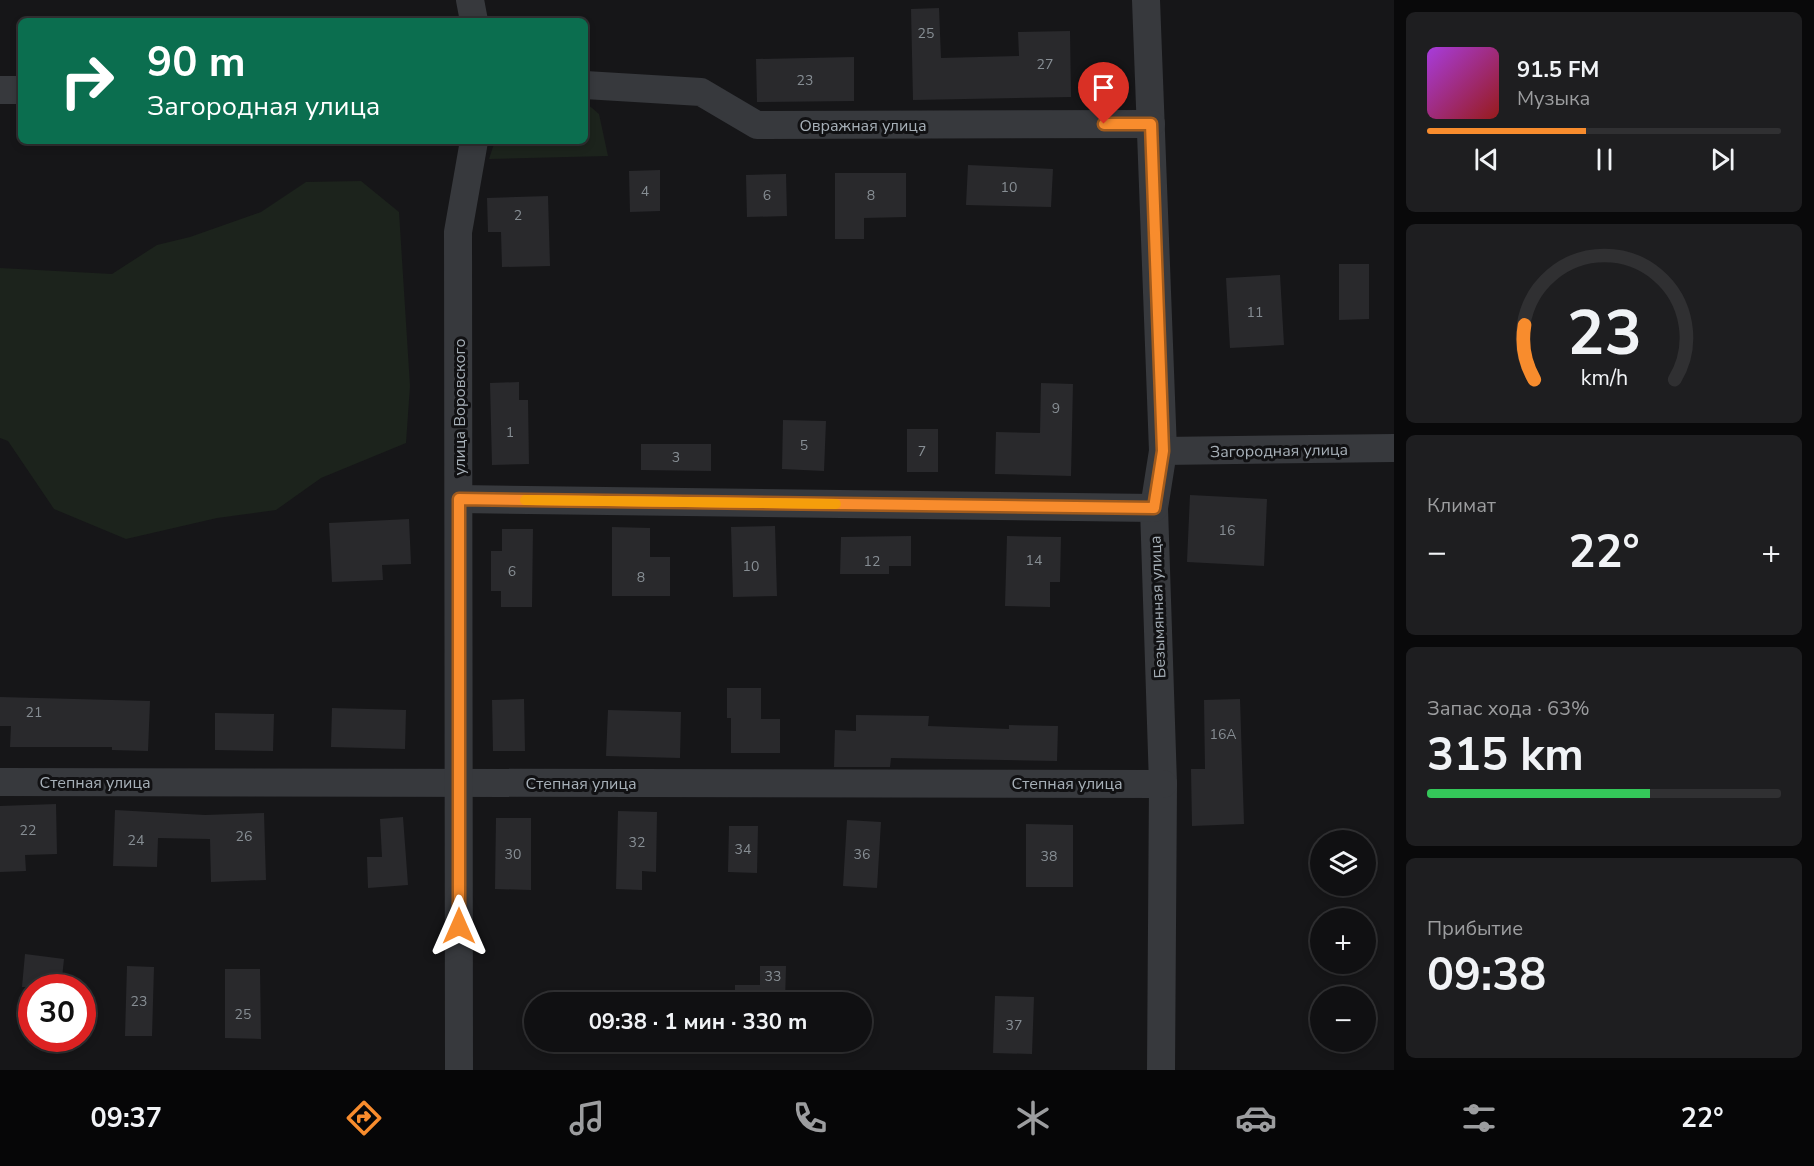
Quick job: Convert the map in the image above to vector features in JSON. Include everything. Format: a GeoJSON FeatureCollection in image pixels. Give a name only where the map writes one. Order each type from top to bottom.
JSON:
{"type":"FeatureCollection","features":[{"type":"Feature","properties":{"kind":"street"},"geometry":{"type":"LineString","coordinates":[[470,0],[473,18]]}},
{"type":"Feature","properties":{"kind":"street","name":"Безымянная улица"},"geometry":{"type":"LineString","coordinates":[[1146,0],[1163,451],[1154,508],[1163,784],[1161,1070]]}},
{"type":"Feature","properties":{"kind":"street","name":"Овражная улица"},"geometry":{"type":"LineString","coordinates":[[588,85],[701,92],[756,125],[1151,124]]}},
{"type":"Feature","properties":{"kind":"street"},"geometry":{"type":"LineString","coordinates":[[0,90],[18,90]]}},
{"type":"Feature","properties":{"kind":"street","name":"улица Воровского"},"geometry":{"type":"LineString","coordinates":[[459,1070],[458,232],[473,144]]}},
{"type":"Feature","properties":{"kind":"street","name":"Загородная улица"},"geometry":{"type":"LineString","coordinates":[[1163,451],[1394,448]]}},
{"type":"Feature","properties":{"kind":"street"},"geometry":{"type":"LineString","coordinates":[[459,499],[1154,508]]}},
{"type":"Feature","properties":{"kind":"street","name":"Степная улица"},"geometry":{"type":"LineString","coordinates":[[0,782],[1163,784]]}},
{"type":"Feature","properties":{"kind":"shaded area"},"geometry":{"type":"Polygon","coordinates":[[[588,105],[599,114],[608,156],[489,159],[494,144],[588,144],[588,105]]]}},
{"type":"Feature","properties":{"kind":"shaded area"},"geometry":{"type":"Polygon","coordinates":[[[361,181],[399,212],[410,386],[406,443],[321,478],[276,510],[217,518],[126,539],[54,509],[8,441],[0,438],[0,268],[112,274],[157,245],[190,237],[261,212],[306,182],[361,181]]]}},
{"type":"Feature","properties":{"kind":"building"},"geometry":{"type":"Polygon","coordinates":[[[939,8],[941,58],[1019,56],[1018,32],[1070,31],[1071,97],[913,100],[911,9],[939,8]]]}},
{"type":"Feature","properties":{"kind":"building"},"geometry":{"type":"Polygon","coordinates":[[[854,57],[854,101],[757,102],[756,59],[854,57]]]}},
{"type":"Feature","properties":{"kind":"building"},"geometry":{"type":"Polygon","coordinates":[[[968,165],[1053,169],[1051,207],[966,205],[968,165]]]}},
{"type":"Feature","properties":{"kind":"building"},"geometry":{"type":"Polygon","coordinates":[[[660,170],[660,211],[630,212],[629,171],[660,170]]]}},
{"type":"Feature","properties":{"kind":"building"},"geometry":{"type":"Polygon","coordinates":[[[835,173],[906,173],[906,217],[864,218],[864,239],[835,239],[835,173]]]}},
{"type":"Feature","properties":{"kind":"building"},"geometry":{"type":"Polygon","coordinates":[[[786,174],[787,216],[747,217],[746,175],[786,174]]]}},
{"type":"Feature","properties":{"kind":"building"},"geometry":{"type":"Polygon","coordinates":[[[548,196],[550,266],[502,267],[501,232],[488,232],[487,198],[548,196]]]}},
{"type":"Feature","properties":{"kind":"building"},"geometry":{"type":"Polygon","coordinates":[[[1339,264],[1369,264],[1369,319],[1339,320],[1339,264]]]}},
{"type":"Feature","properties":{"kind":"building"},"geometry":{"type":"Polygon","coordinates":[[[1280,275],[1284,345],[1230,348],[1226,278],[1280,275]]]}},
{"type":"Feature","properties":{"kind":"building"},"geometry":{"type":"Polygon","coordinates":[[[519,382],[519,400],[528,400],[529,464],[492,465],[490,383],[519,382]]]}},
{"type":"Feature","properties":{"kind":"building"},"geometry":{"type":"Polygon","coordinates":[[[1041,383],[1073,384],[1071,476],[995,474],[996,432],[1040,433],[1041,383]]]}},
{"type":"Feature","properties":{"kind":"building"},"geometry":{"type":"Polygon","coordinates":[[[783,420],[826,421],[824,471],[782,469],[783,420]]]}},
{"type":"Feature","properties":{"kind":"building"},"geometry":{"type":"Polygon","coordinates":[[[907,429],[938,429],[938,472],[907,472],[907,429]]]}},
{"type":"Feature","properties":{"kind":"building"},"geometry":{"type":"Polygon","coordinates":[[[641,444],[711,444],[711,471],[641,470],[641,444]]]}},
{"type":"Feature","properties":{"kind":"building"},"geometry":{"type":"Polygon","coordinates":[[[1190,495],[1267,499],[1264,566],[1187,562],[1190,495]]]}},
{"type":"Feature","properties":{"kind":"building"},"geometry":{"type":"Polygon","coordinates":[[[409,519],[411,564],[382,565],[383,580],[332,582],[329,523],[409,519]]]}},
{"type":"Feature","properties":{"kind":"building"},"geometry":{"type":"Polygon","coordinates":[[[775,526],[777,596],[733,597],[731,527],[775,526]]]}},
{"type":"Feature","properties":{"kind":"building"},"geometry":{"type":"Polygon","coordinates":[[[612,527],[650,528],[650,557],[670,557],[670,596],[612,596],[612,527]]]}},
{"type":"Feature","properties":{"kind":"building"},"geometry":{"type":"Polygon","coordinates":[[[502,529],[533,529],[532,607],[501,607],[501,591],[491,591],[491,551],[502,551],[502,529]]]}},
{"type":"Feature","properties":{"kind":"building"},"geometry":{"type":"Polygon","coordinates":[[[911,536],[911,566],[889,566],[889,574],[840,574],[841,537],[911,536]]]}},
{"type":"Feature","properties":{"kind":"building"},"geometry":{"type":"Polygon","coordinates":[[[1007,536],[1061,537],[1060,582],[1050,582],[1050,607],[1005,606],[1007,536]]]}},
{"type":"Feature","properties":{"kind":"building"},"geometry":{"type":"Polygon","coordinates":[[[727,688],[761,688],[761,719],[780,719],[780,753],[731,753],[731,718],[727,718],[727,688]]]}},
{"type":"Feature","properties":{"kind":"building"},"geometry":{"type":"Polygon","coordinates":[[[0,697],[150,701],[148,751],[112,750],[112,747],[10,747],[11,726],[0,726],[0,697]]]}},
{"type":"Feature","properties":{"kind":"building"},"geometry":{"type":"Polygon","coordinates":[[[524,699],[525,751],[493,751],[492,700],[524,699]]]}},
{"type":"Feature","properties":{"kind":"building"},"geometry":{"type":"Polygon","coordinates":[[[1240,699],[1244,824],[1192,826],[1191,769],[1205,769],[1204,700],[1240,699]]]}},
{"type":"Feature","properties":{"kind":"building"},"geometry":{"type":"Polygon","coordinates":[[[332,708],[406,710],[405,749],[331,747],[332,708]]]}},
{"type":"Feature","properties":{"kind":"building"},"geometry":{"type":"Polygon","coordinates":[[[608,710],[681,712],[680,758],[606,756],[608,710]]]}},
{"type":"Feature","properties":{"kind":"building"},"geometry":{"type":"Polygon","coordinates":[[[215,713],[274,714],[273,751],[215,750],[215,713]]]}},
{"type":"Feature","properties":{"kind":"building"},"geometry":{"type":"Polygon","coordinates":[[[856,715],[929,716],[928,726],[1009,729],[1009,725],[1058,726],[1057,761],[891,758],[890,767],[834,767],[835,730],[856,731],[856,715]]]}},
{"type":"Feature","properties":{"kind":"building"},"geometry":{"type":"Polygon","coordinates":[[[56,804],[57,854],[25,855],[26,871],[0,872],[0,806],[56,804]]]}},
{"type":"Feature","properties":{"kind":"building"},"geometry":{"type":"Polygon","coordinates":[[[115,810],[205,815],[264,813],[266,880],[211,882],[210,839],[158,838],[157,867],[113,866],[115,810]]]}},
{"type":"Feature","properties":{"kind":"building"},"geometry":{"type":"Polygon","coordinates":[[[618,811],[657,812],[656,872],[642,871],[642,890],[616,889],[618,811]]]}},
{"type":"Feature","properties":{"kind":"building"},"geometry":{"type":"Polygon","coordinates":[[[403,817],[408,885],[368,888],[367,857],[382,857],[380,819],[403,817]]]}},
{"type":"Feature","properties":{"kind":"building"},"geometry":{"type":"Polygon","coordinates":[[[496,818],[531,818],[531,890],[495,889],[496,818]]]}},
{"type":"Feature","properties":{"kind":"building"},"geometry":{"type":"Polygon","coordinates":[[[847,820],[881,822],[877,888],[843,886],[847,820]]]}},
{"type":"Feature","properties":{"kind":"building"},"geometry":{"type":"Polygon","coordinates":[[[1026,824],[1073,825],[1073,887],[1026,887],[1026,824]]]}},
{"type":"Feature","properties":{"kind":"building"},"geometry":{"type":"Polygon","coordinates":[[[729,826],[758,826],[757,873],[728,872],[729,826]]]}},
{"type":"Feature","properties":{"kind":"building"},"geometry":{"type":"Polygon","coordinates":[[[25,954],[64,959],[62,974],[23,974],[25,954]]]}},
{"type":"Feature","properties":{"kind":"building"},"geometry":{"type":"Polygon","coordinates":[[[127,966],[154,967],[152,1036],[125,1036],[127,966]]]}},
{"type":"Feature","properties":{"kind":"building"},"geometry":{"type":"Polygon","coordinates":[[[760,966],[786,966],[785,992],[735,992],[735,985],[760,985],[760,966]]]}},
{"type":"Feature","properties":{"kind":"building"},"geometry":{"type":"Polygon","coordinates":[[[225,969],[260,969],[261,1039],[225,1038],[225,969]]]}},
{"type":"Feature","properties":{"kind":"building"},"geometry":{"type":"Polygon","coordinates":[[[995,996],[1034,997],[1032,1054],[993,1053],[995,996]]]}},
{"type":"Feature","properties":{"kind":"slow traffic"},"geometry":{"type":"LineString","coordinates":[[525,500],[836,504]]}},
{"type":"Feature","properties":{"kind":"route"},"geometry":{"type":"LineString","coordinates":[[459,926],[459,499],[1154,508],[1163,451],[1151,124],[1104,124]]}}]}
